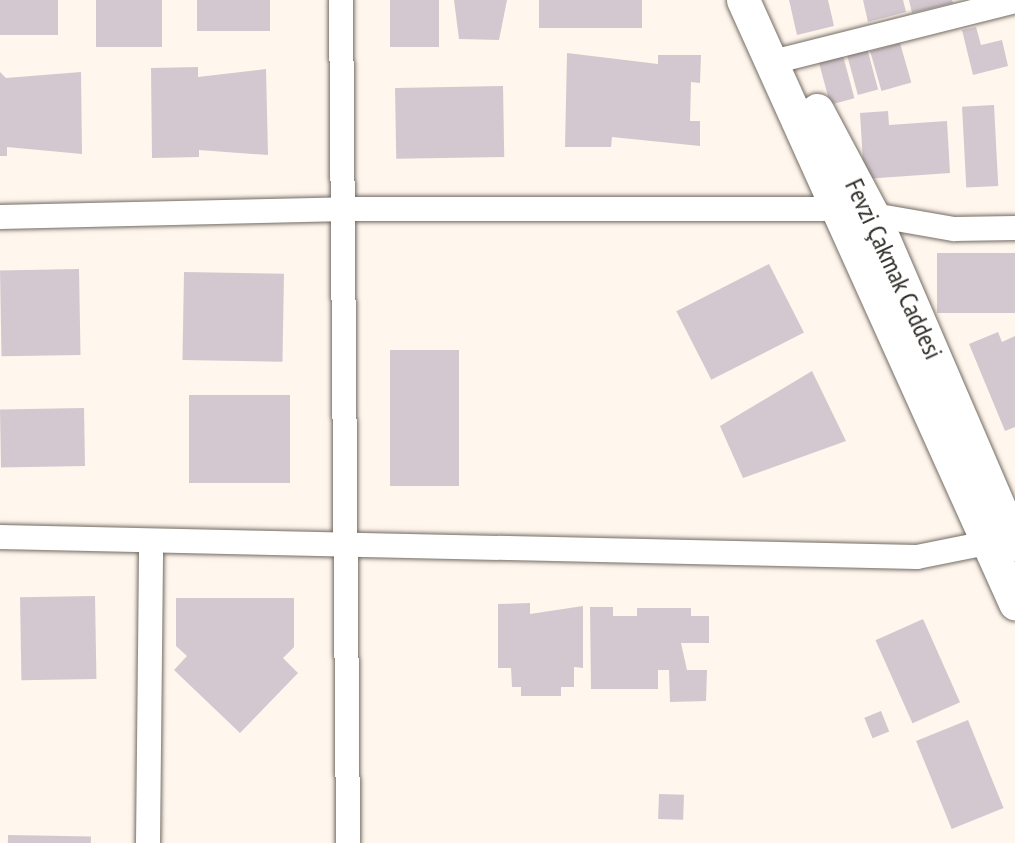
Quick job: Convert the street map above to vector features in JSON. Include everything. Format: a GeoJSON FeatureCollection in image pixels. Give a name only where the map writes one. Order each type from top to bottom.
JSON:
{"type":"FeatureCollection","features":[{"type":"Feature","properties":{"kind":"street"},"geometry":{"type":"LineString","coordinates":[[341,0],[347,209],[348,843]]}},
{"type":"Feature","properties":{"kind":"street"},"geometry":{"type":"LineString","coordinates":[[743,0],[782,60],[839,209],[1001,543],[1015,603]]}},
{"type":"Feature","properties":{"kind":"street","name":"Fevzi Çakmak Caddesi"},"geometry":{"type":"LineString","coordinates":[[760,0],[782,60],[874,219],[1001,543]]}},
{"type":"Feature","properties":{"kind":"street"},"geometry":{"type":"LineString","coordinates":[[782,60],[1015,1]]}},
{"type":"Feature","properties":{"kind":"street"},"geometry":{"type":"LineString","coordinates":[[0,218],[347,209],[839,209],[874,219],[1015,228]]}},
{"type":"Feature","properties":{"kind":"street"},"geometry":{"type":"LineString","coordinates":[[0,537],[346,547],[916,557],[1001,543]]}},
{"type":"Feature","properties":{"kind":"street"},"geometry":{"type":"LineString","coordinates":[[148,843],[151,541]]}},
{"type":"Feature","properties":{"kind":"building"},"geometry":{"type":"Polygon","coordinates":[[[0,0],[58,0],[58,35],[0,35],[0,0]]]}},
{"type":"Feature","properties":{"kind":"building"},"geometry":{"type":"Polygon","coordinates":[[[96,0],[162,0],[162,47],[96,47],[96,0]]]}},
{"type":"Feature","properties":{"kind":"building"},"geometry":{"type":"Polygon","coordinates":[[[197,0],[270,0],[270,31],[197,31],[197,0]]]}},
{"type":"Feature","properties":{"kind":"building"},"geometry":{"type":"Polygon","coordinates":[[[390,0],[439,0],[439,47],[390,47],[390,0]]]}},
{"type":"Feature","properties":{"kind":"building"},"geometry":{"type":"Polygon","coordinates":[[[454,0],[507,0],[499,40],[459,39],[454,0]]]}},
{"type":"Feature","properties":{"kind":"building"},"geometry":{"type":"Polygon","coordinates":[[[539,0],[642,0],[642,28],[539,28],[539,0]]]}},
{"type":"Feature","properties":{"kind":"building"},"geometry":{"type":"Polygon","coordinates":[[[789,0],[828,0],[834,26],[797,35],[789,0]]]}},
{"type":"Feature","properties":{"kind":"building"},"geometry":{"type":"Polygon","coordinates":[[[863,0],[903,0],[906,12],[868,22],[863,0]]]}},
{"type":"Feature","properties":{"kind":"building"},"geometry":{"type":"Polygon","coordinates":[[[909,0],[952,0],[953,3],[912,13],[909,0]]]}},
{"type":"Feature","properties":{"kind":"building"},"geometry":{"type":"Polygon","coordinates":[[[976,27],[981,45],[1002,40],[1008,66],[973,75],[962,30],[976,27]]]}},
{"type":"Feature","properties":{"kind":"building"},"geometry":{"type":"Polygon","coordinates":[[[900,43],[911,82],[882,91],[870,52],[900,43]]]}},
{"type":"Feature","properties":{"kind":"building"},"geometry":{"type":"Polygon","coordinates":[[[867,48],[878,90],[858,95],[847,53],[867,48]]]}},
{"type":"Feature","properties":{"kind":"building"},"geometry":{"type":"Polygon","coordinates":[[[842,52],[854,98],[830,105],[818,58],[842,52]]]}},
{"type":"Feature","properties":{"kind":"building"},"geometry":{"type":"Polygon","coordinates":[[[567,53],[658,64],[658,55],[701,55],[700,83],[691,82],[690,121],[700,121],[700,146],[612,137],[611,147],[565,147],[567,53]]]}},
{"type":"Feature","properties":{"kind":"building"},"geometry":{"type":"Polygon","coordinates":[[[198,67],[198,77],[266,69],[268,155],[199,150],[199,157],[152,158],[151,68],[198,67]]]}},
{"type":"Feature","properties":{"kind":"building"},"geometry":{"type":"Polygon","coordinates":[[[0,72],[6,78],[81,72],[82,154],[7,147],[7,156],[0,156],[0,72]]]}},
{"type":"Feature","properties":{"kind":"building"},"geometry":{"type":"Polygon","coordinates":[[[503,86],[504,157],[396,159],[395,88],[503,86]]]}},
{"type":"Feature","properties":{"kind":"building"},"geometry":{"type":"Polygon","coordinates":[[[994,105],[998,186],[966,188],[962,107],[994,105]]]}},
{"type":"Feature","properties":{"kind":"building"},"geometry":{"type":"Polygon","coordinates":[[[888,111],[889,125],[947,121],[950,173],[864,179],[860,113],[888,111]]]}},
{"type":"Feature","properties":{"kind":"building"},"geometry":{"type":"Polygon","coordinates":[[[937,253],[1015,253],[1015,313],[937,313],[937,253]]]}},
{"type":"Feature","properties":{"kind":"building"},"geometry":{"type":"Polygon","coordinates":[[[769,264],[804,333],[711,380],[676,311],[769,264]]]}},
{"type":"Feature","properties":{"kind":"building"},"geometry":{"type":"Polygon","coordinates":[[[79,269],[81,355],[2,356],[0,270],[79,269]]]}},
{"type":"Feature","properties":{"kind":"building"},"geometry":{"type":"Polygon","coordinates":[[[184,272],[284,274],[282,362],[182,360],[184,272]]]}},
{"type":"Feature","properties":{"kind":"building"},"geometry":{"type":"Polygon","coordinates":[[[998,332],[1002,342],[1015,336],[1015,427],[1005,431],[969,344],[998,332]]]}},
{"type":"Feature","properties":{"kind":"building"},"geometry":{"type":"Polygon","coordinates":[[[390,350],[459,350],[459,486],[390,486],[390,350]]]}},
{"type":"Feature","properties":{"kind":"building"},"geometry":{"type":"Polygon","coordinates":[[[812,371],[846,441],[743,478],[720,426],[812,371]]]}},
{"type":"Feature","properties":{"kind":"building"},"geometry":{"type":"Polygon","coordinates":[[[189,395],[290,395],[290,483],[189,483],[189,395]]]}},
{"type":"Feature","properties":{"kind":"building"},"geometry":{"type":"Polygon","coordinates":[[[84,408],[85,466],[1,467],[0,409],[84,408]]]}},
{"type":"Feature","properties":{"kind":"building"},"geometry":{"type":"Polygon","coordinates":[[[95,596],[96,679],[21,680],[20,597],[95,596]]]}},
{"type":"Feature","properties":{"kind":"building"},"geometry":{"type":"Polygon","coordinates":[[[176,598],[294,598],[294,647],[283,658],[298,673],[240,733],[174,670],[187,656],[176,646],[176,598]]]}},
{"type":"Feature","properties":{"kind":"building"},"geometry":{"type":"Polygon","coordinates":[[[530,603],[530,614],[583,606],[583,668],[574,667],[574,687],[561,687],[561,696],[521,696],[521,687],[512,687],[511,668],[498,668],[498,604],[530,603]]]}},
{"type":"Feature","properties":{"kind":"building"},"geometry":{"type":"Polygon","coordinates":[[[590,607],[613,607],[613,616],[637,616],[637,608],[691,608],[691,616],[709,616],[709,643],[681,643],[687,670],[707,670],[706,701],[670,702],[669,670],[658,670],[658,689],[591,689],[590,607]]]}},
{"type":"Feature","properties":{"kind":"building"},"geometry":{"type":"Polygon","coordinates":[[[923,619],[960,702],[913,723],[875,640],[923,619]]]}},
{"type":"Feature","properties":{"kind":"building"},"geometry":{"type":"Polygon","coordinates":[[[881,711],[889,731],[873,738],[864,718],[881,711]]]}},
{"type":"Feature","properties":{"kind":"building"},"geometry":{"type":"Polygon","coordinates":[[[968,720],[1004,808],[952,829],[916,741],[968,720]]]}},
{"type":"Feature","properties":{"kind":"building"},"geometry":{"type":"Polygon","coordinates":[[[659,794],[684,795],[683,820],[658,819],[659,794]]]}},
{"type":"Feature","properties":{"kind":"building"},"geometry":{"type":"Polygon","coordinates":[[[8,835],[91,836],[91,843],[8,843],[8,835]]]}}]}
